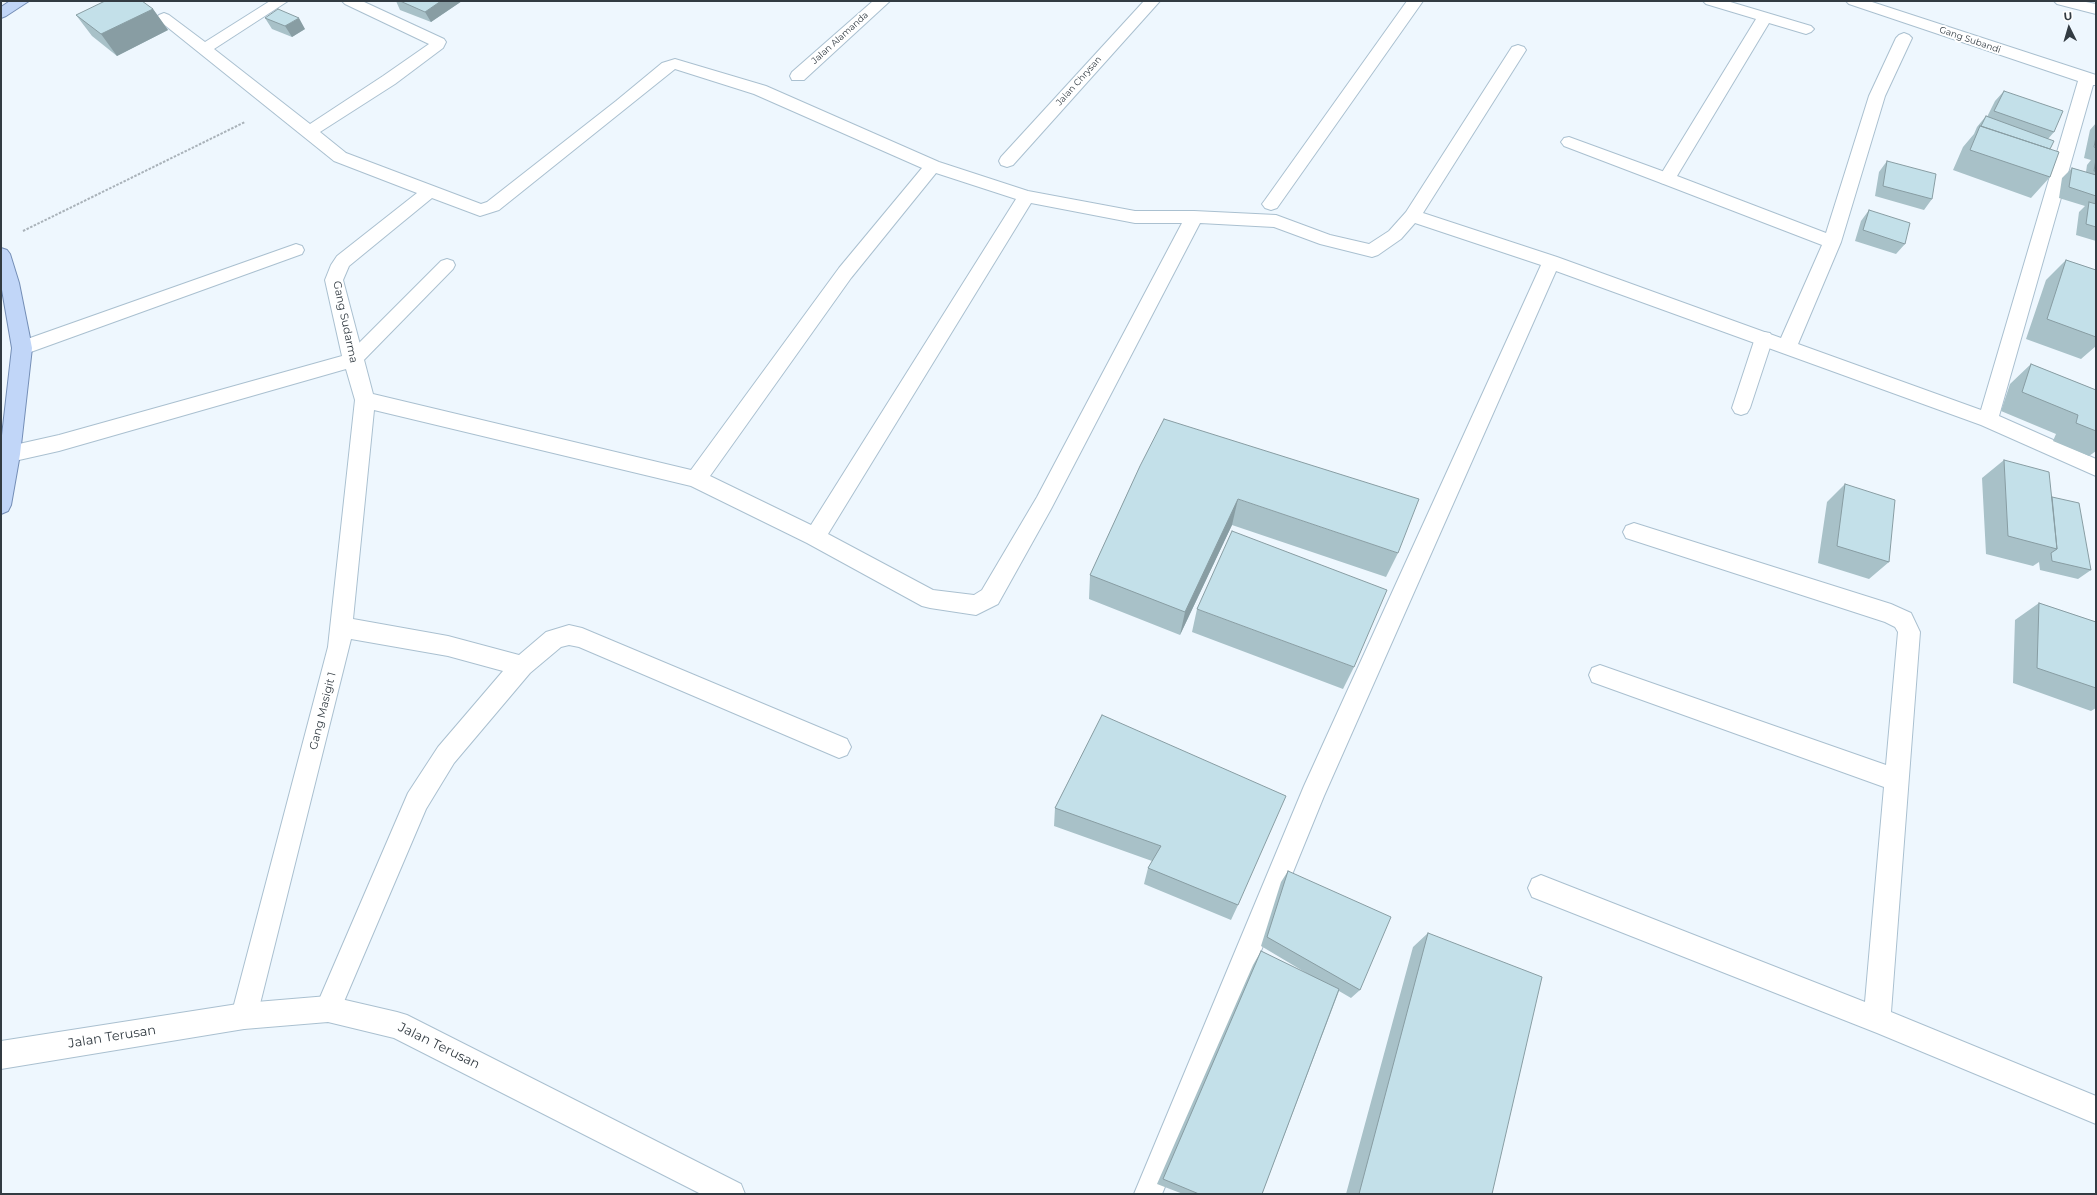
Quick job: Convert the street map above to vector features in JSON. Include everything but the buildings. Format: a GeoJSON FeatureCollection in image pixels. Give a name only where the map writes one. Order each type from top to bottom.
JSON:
{"type":"FeatureCollection","features":[{"type":"Feature","properties":{"kind":"main road"},"geometry":{"type":"LineString","coordinates":[[2,11],[21,1]]}},
{"type":"Feature","properties":{"kind":"main road"},"geometry":{"type":"LineString","coordinates":[[1,254],[10,283],[22,348],[10,454],[1,505]]}},
{"type":"Feature","properties":{"kind":"street"},"geometry":{"type":"LineString","coordinates":[[204,49],[280,1]]}},
{"type":"Feature","properties":{"kind":"street"},"geometry":{"type":"LineString","coordinates":[[310,131],[389,80],[437,45],[438,42],[350,1]]}},
{"type":"Feature","properties":{"kind":"street","name":"Jalan Alamanda"},"geometry":{"type":"LineString","coordinates":[[798,76],[882,1]]}},
{"type":"Feature","properties":{"kind":"street","name":"Jalan Chrysan"},"geometry":{"type":"LineString","coordinates":[[1007,162],[1152,1]]}},
{"type":"Feature","properties":{"kind":"street"},"geometry":{"type":"LineString","coordinates":[[1271,204],[1415,1]]}},
{"type":"Feature","properties":{"kind":"street"},"geometry":{"type":"LineString","coordinates":[[1711,1],[1806,29]]}},
{"type":"Feature","properties":{"kind":"street","name":"Gang Subandi"},"geometry":{"type":"LineString","coordinates":[[1854,1],[2091,80]]}},
{"type":"Feature","properties":{"kind":"street"},"geometry":{"type":"LineString","coordinates":[[2062,1],[2096,9]]}},
{"type":"Feature","properties":{"kind":"street"},"geometry":{"type":"LineString","coordinates":[[1765,17],[1667,179],[1832,242]]}},
{"type":"Feature","properties":{"kind":"street"},"geometry":{"type":"LineString","coordinates":[[164,18],[310,131],[314,137],[340,157],[480,210],[486,209],[622,106],[668,66],[675,64],[760,90],[933,166],[1026,196],[1135,217],[1194,217],[1276,221],[1326,240],[1372,250],[1395,235],[1412,216],[1518,50]]}},
{"type":"Feature","properties":{"kind":"street"},"geometry":{"type":"LineString","coordinates":[[1787,347],[1832,242],[1877,96],[1904,38]]}},
{"type":"Feature","properties":{"kind":"street"},"geometry":{"type":"LineString","coordinates":[[1988,420],[2091,80]]}},
{"type":"Feature","properties":{"kind":"street"},"geometry":{"type":"LineString","coordinates":[[696,479],[845,272],[933,166]]}},
{"type":"Feature","properties":{"kind":"street","name":"Gang Sudarma"},"geometry":{"type":"LineString","coordinates":[[365,400],[353,360],[334,280],[340,265],[430,191]]}},
{"type":"Feature","properties":{"kind":"street"},"geometry":{"type":"LineString","coordinates":[[815,537],[1026,196]]}},
{"type":"Feature","properties":{"kind":"street"},"geometry":{"type":"LineString","coordinates":[[1412,216],[1550,262],[1988,420],[2096,468]]}},
{"type":"Feature","properties":{"kind":"street"},"geometry":{"type":"LineString","coordinates":[[365,400],[696,479],[815,537],[930,599],[976,605],[990,597],[1044,503],[1194,217]]}},
{"type":"Feature","properties":{"kind":"street"},"geometry":{"type":"LineString","coordinates":[[1148,1194],[1307,808],[1550,262]]}},
{"type":"Feature","properties":{"kind":"street"},"geometry":{"type":"LineString","coordinates":[[10,454],[59,442],[353,360]]}},
{"type":"Feature","properties":{"kind":"street","name":"Gang Masigit 1"},"geometry":{"type":"LineString","coordinates":[[244,1016],[333,672],[341,627],[365,400]]}},
{"type":"Feature","properties":{"kind":"street"},"geometry":{"type":"LineString","coordinates":[[1634,532],[1891,614],[1903,620],[1909,632],[1898,780],[1877,1020]]}},
{"type":"Feature","properties":{"kind":"street"},"geometry":{"type":"LineString","coordinates":[[341,627],[366,630],[448,646],[522,666]]}},
{"type":"Feature","properties":{"kind":"street"},"geometry":{"type":"LineString","coordinates":[[328,1009],[417,801],[446,755],[522,666],[554,639],[569,635],[582,638],[839,747]]}},
{"type":"Feature","properties":{"kind":"street"},"geometry":{"type":"LineString","coordinates":[[1600,675],[1898,780]]}},
{"type":"Feature","properties":{"kind":"street"},"geometry":{"type":"LineString","coordinates":[[1541,888],[1877,1020],[2096,1110]]}},
{"type":"Feature","properties":{"kind":"street","name":"Jalan Terusan"},"geometry":{"type":"LineString","coordinates":[[1,1054],[244,1016],[328,1009],[397,1025],[732,1194]]}},
{"type":"Feature","properties":{"kind":"lane"},"geometry":{"type":"LineString","coordinates":[[1569,142],[1667,179]]}},
{"type":"Feature","properties":{"kind":"lane"},"geometry":{"type":"LineString","coordinates":[[22,348],[296,250]]}},
{"type":"Feature","properties":{"kind":"lane"},"geometry":{"type":"LineString","coordinates":[[353,360],[447,265]]}},
{"type":"Feature","properties":{"kind":"lane"},"geometry":{"type":"LineString","coordinates":[[1741,408],[1764,338]]}},
{"type":"Feature","properties":{"kind":"path"},"geometry":{"type":"LineString","coordinates":[[22,231],[278,106]]}}]}
